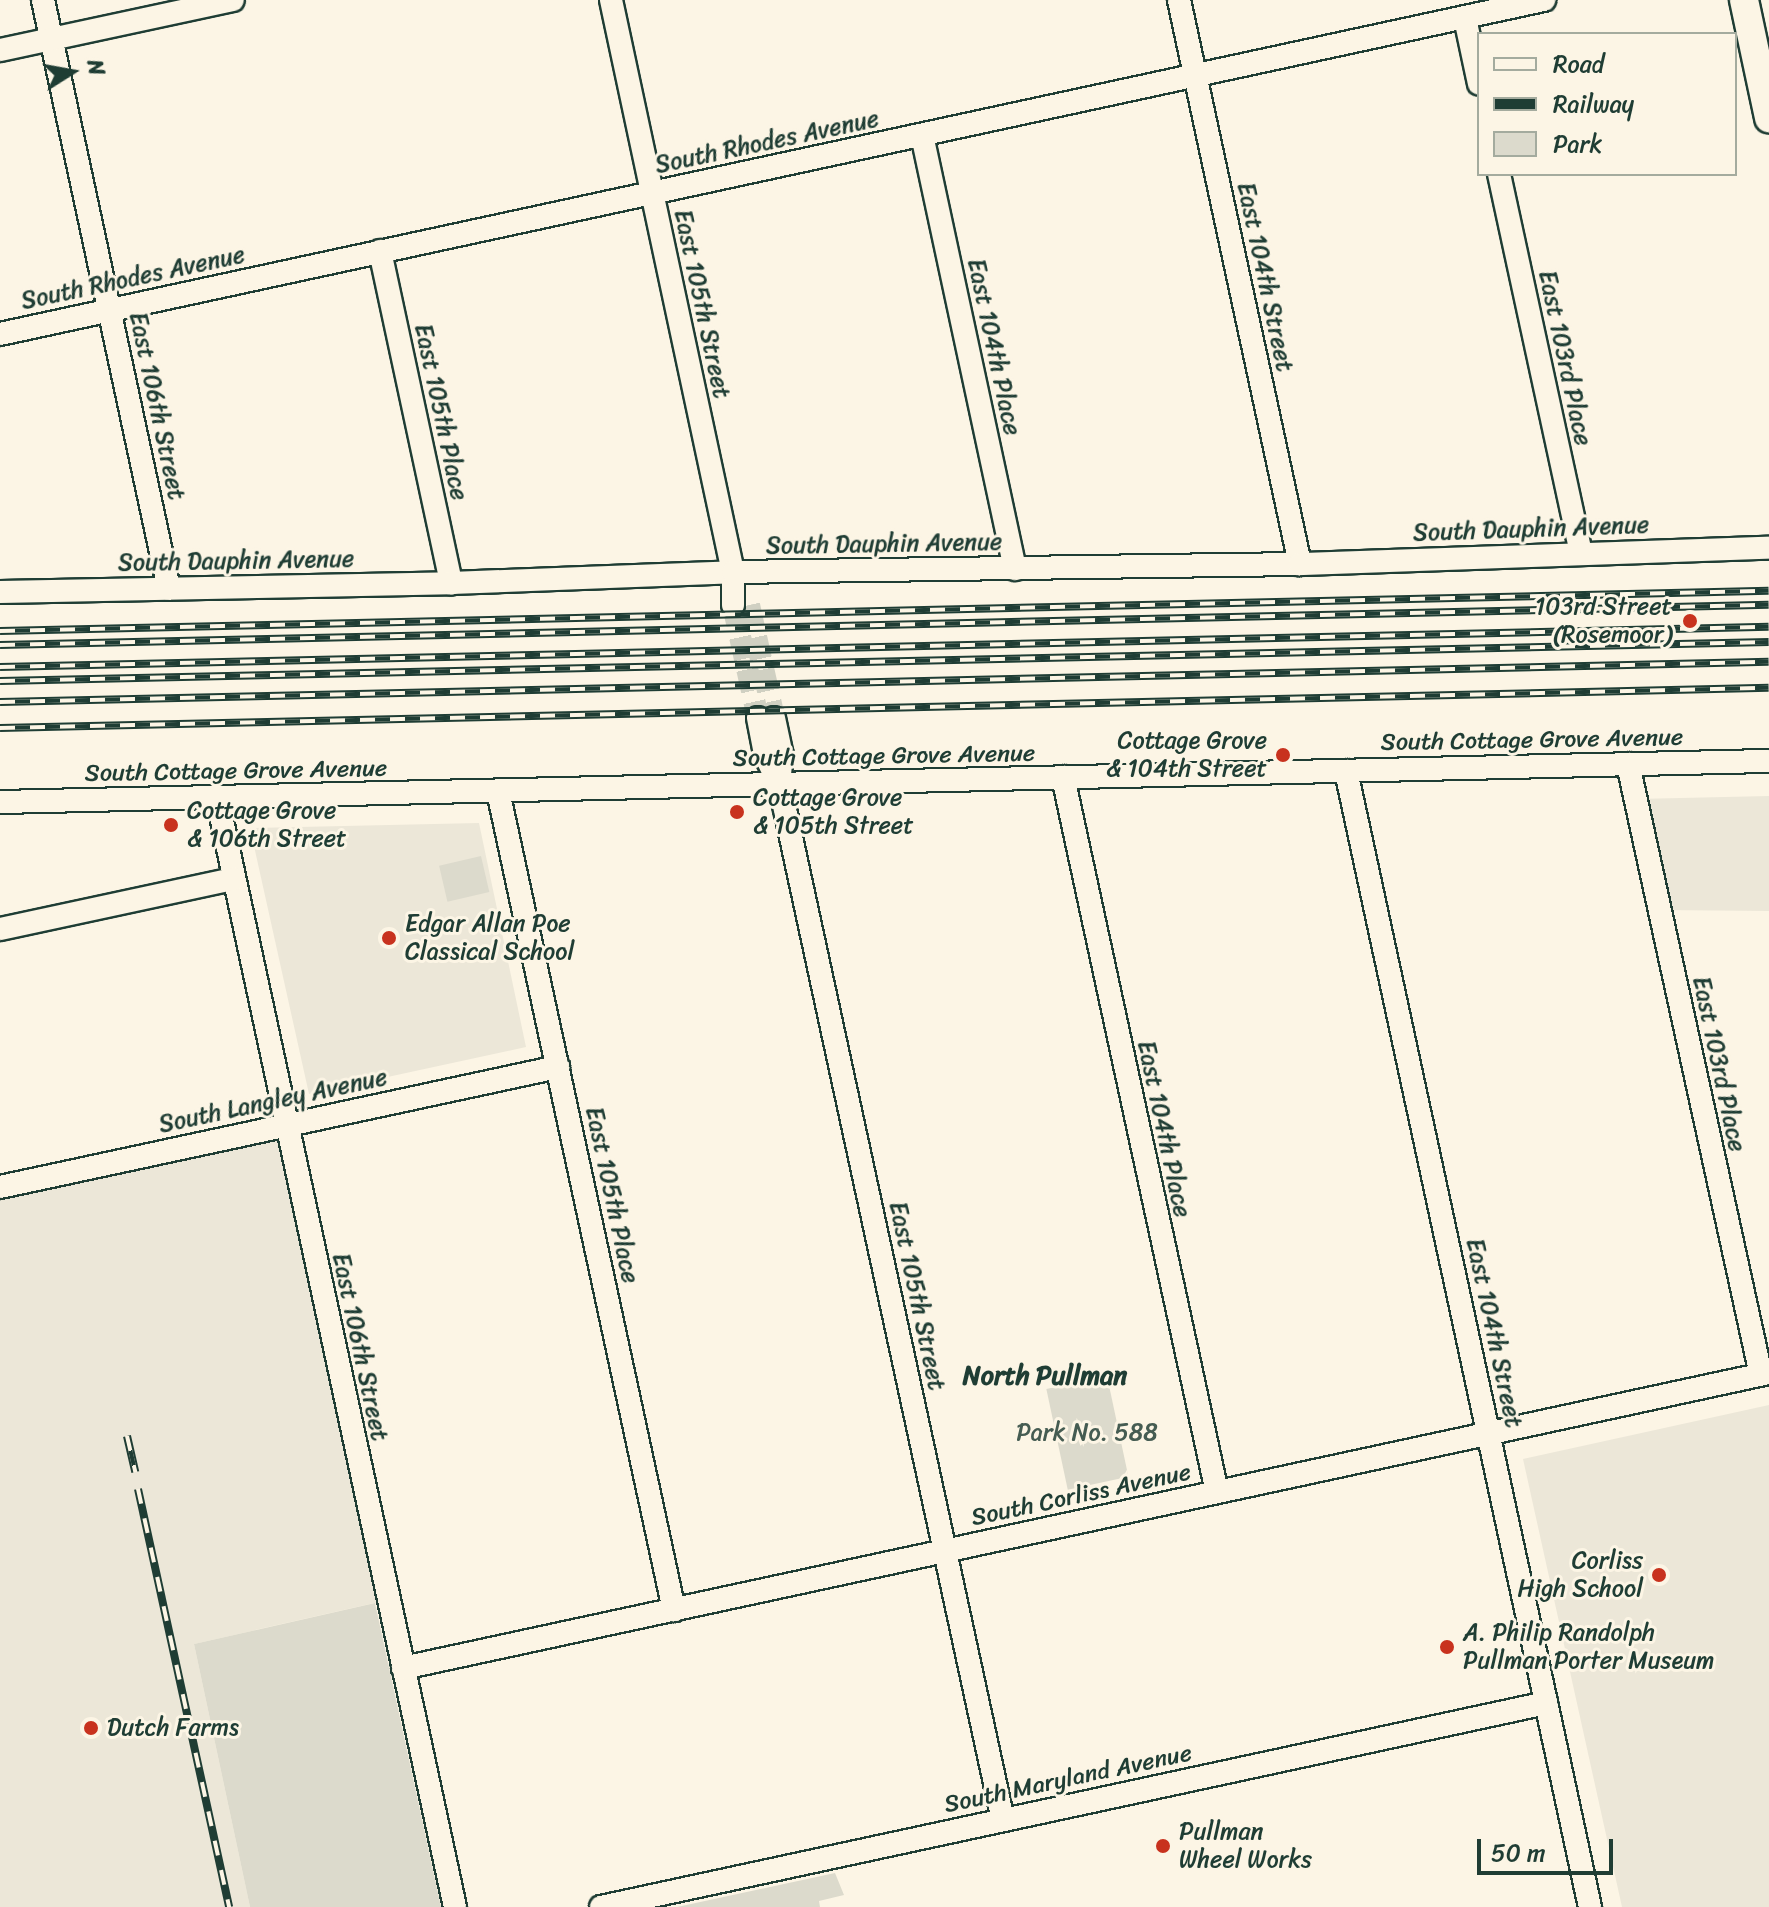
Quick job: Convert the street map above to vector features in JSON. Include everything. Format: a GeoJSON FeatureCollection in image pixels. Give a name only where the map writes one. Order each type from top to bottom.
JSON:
{"type":"FeatureCollection","features":[{"type":"Feature","properties":{"kind":"main road"},"geometry":{"type":"LineString","coordinates":[[1744,0],[1769,118]]}},
{"type":"Feature","properties":{"kind":"street","name":"East 106th Street"},"geometry":{"type":"LineString","coordinates":[[43,0],[169,589]]}},
{"type":"Feature","properties":{"kind":"street"},"geometry":{"type":"LineString","coordinates":[[0,50],[233,0]]}},
{"type":"Feature","properties":{"kind":"street","name":"East 105th Street"},"geometry":{"type":"LineString","coordinates":[[611,0],[741,605]]}},
{"type":"Feature","properties":{"kind":"street","name":"East 104th Street"},"geometry":{"type":"LineString","coordinates":[[1179,0],[1300,564]]}},
{"type":"Feature","properties":{"kind":"street","name":"South Rhodes Avenue"},"geometry":{"type":"LineString","coordinates":[[0,334],[1544,0]]}},
{"type":"Feature","properties":{"kind":"street"},"geometry":{"type":"LineString","coordinates":[[1465,18],[1477,75]]}},
{"type":"Feature","properties":{"kind":"street","name":"East 104th Place"},"geometry":{"type":"LineString","coordinates":[[922,135],[1015,569]]}},
{"type":"Feature","properties":{"kind":"street","name":"East 103rd Place"},"geometry":{"type":"LineString","coordinates":[[1499,176],[1581,553]]}},
{"type":"Feature","properties":{"kind":"street","name":"East 105th Place"},"geometry":{"type":"LineString","coordinates":[[380,251],[451,583]]}},
{"type":"Feature","properties":{"kind":"street","name":"South Dauphin Avenue"},"geometry":{"type":"LineString","coordinates":[[0,592],[451,583],[733,572],[1300,564],[1769,548]]}},
{"type":"Feature","properties":{"kind":"street","name":"East 105th Street"},"geometry":{"type":"LineString","coordinates":[[766,718],[765,755],[779,784],[1003,1820]]}},
{"type":"Feature","properties":{"kind":"street","name":"South Cottage Grove Avenue"},"geometry":{"type":"LineString","coordinates":[[0,802],[1769,761]]}},
{"type":"Feature","properties":{"kind":"street","name":"East 103rd Place"},"geometry":{"type":"LineString","coordinates":[[1628,764],[1765,1374]]}},
{"type":"Feature","properties":{"kind":"street","name":"East 104th Street"},"geometry":{"type":"LineString","coordinates":[[1346,771],[1590,1907]]}},
{"type":"Feature","properties":{"kind":"street","name":"East 104th Place"},"geometry":{"type":"LineString","coordinates":[[1063,777],[1217,1492]]}},
{"type":"Feature","properties":{"kind":"street","name":"East 105th Place"},"geometry":{"type":"LineString","coordinates":[[498,791],[674,1610]]}},
{"type":"Feature","properties":{"kind":"street","name":"East 106th Street"},"geometry":{"type":"LineString","coordinates":[[217,797],[455,1907]]}},
{"type":"Feature","properties":{"kind":"street"},"geometry":{"type":"LineString","coordinates":[[0,929],[234,879]]}},
{"type":"Feature","properties":{"kind":"street","name":"South Langley Avenue"},"geometry":{"type":"LineString","coordinates":[[0,1187],[558,1067]]}},
{"type":"Feature","properties":{"kind":"street","name":"South Corliss Avenue"},"geometry":{"type":"LineString","coordinates":[[403,1668],[1765,1374]]}},
{"type":"Feature","properties":{"kind":"street","name":"South Maryland Avenue"},"geometry":{"type":"LineString","coordinates":[[601,1907],[1546,1703]]}},
{"type":"Feature","properties":{"kind":"shaded area"},"geometry":{"type":"Polygon","coordinates":[[[1769,796],[1769,911],[1659,910],[1636,799],[1769,796]]]}},
{"type":"Feature","properties":{"kind":"shaded area","name":"Edgar Allan Poe Classical School"},"geometry":{"type":"Polygon","coordinates":[[[479,823],[526,1047],[309,1094],[250,828],[479,823]]]}},
{"type":"Feature","properties":{"kind":"shaded area"},"geometry":{"type":"Polygon","coordinates":[[[289,1127],[392,1599],[194,1644],[250,1907],[0,1907],[0,1190],[289,1127]]]}},
{"type":"Feature","properties":{"kind":"shaded area","name":"Corliss High School"},"geometry":{"type":"Polygon","coordinates":[[[1769,1405],[1769,1907],[1622,1907],[1523,1459],[1769,1405]]]}},
{"type":"Feature","properties":{"kind":"green space"},"geometry":{"type":"Polygon","coordinates":[[[481,856],[489,892],[447,902],[439,866],[481,856]]]}},
{"type":"Feature","properties":{"kind":"green space","name":"Park No. 588"},"geometry":{"type":"Polygon","coordinates":[[[1107,1376],[1128,1477],[1068,1490],[1046,1389],[1107,1376]]]}},
{"type":"Feature","properties":{"kind":"green space"},"geometry":{"type":"Polygon","coordinates":[[[375,1603],[441,1907],[250,1907],[194,1644],[375,1603]]]}},
{"type":"Feature","properties":{"kind":"green space"},"geometry":{"type":"Polygon","coordinates":[[[835,1873],[844,1895],[819,1901],[820,1907],[677,1907],[835,1873]]]}},
{"type":"Feature","properties":{"kind":"tunnel"},"geometry":{"type":"LineString","coordinates":[[733,605],[758,718]]}},
{"type":"Feature","properties":{"kind":"tunnel"},"geometry":{"type":"LineString","coordinates":[[749,605],[774,718]]}},
{"type":"Feature","properties":{"kind":"railway"},"geometry":{"type":"LineString","coordinates":[[0,631],[1769,591]]}},
{"type":"Feature","properties":{"kind":"railway"},"geometry":{"type":"LineString","coordinates":[[0,645],[1769,605]]}},
{"type":"Feature","properties":{"kind":"railway"},"geometry":{"type":"LineString","coordinates":[[0,667],[1769,627]]}},
{"type":"Feature","properties":{"kind":"railway"},"geometry":{"type":"LineString","coordinates":[[0,681],[1769,642]]}},
{"type":"Feature","properties":{"kind":"railway"},"geometry":{"type":"LineString","coordinates":[[0,702],[1769,662]]}},
{"type":"Feature","properties":{"kind":"railway"},"geometry":{"type":"LineString","coordinates":[[0,728],[1769,688]]}},
{"type":"Feature","properties":{"kind":"railway"},"geometry":{"type":"LineString","coordinates":[[127,1436],[135,1472]]}},
{"type":"Feature","properties":{"kind":"railway"},"geometry":{"type":"LineString","coordinates":[[138,1489],[229,1907]]}},
{"type":"Feature","properties":{"kind":"place","name":"103rd Street (Rosemoor)"},"geometry":{"type":"Point","coordinates":[1690,621]}},
{"type":"Feature","properties":{"kind":"place","name":"Cottage Grove & 104th Street"},"geometry":{"type":"Point","coordinates":[1283,755]}},
{"type":"Feature","properties":{"kind":"place","name":"Cottage Grove & 105th Street"},"geometry":{"type":"Point","coordinates":[737,812]}},
{"type":"Feature","properties":{"kind":"place","name":"Cottage Grove & 106th Street"},"geometry":{"type":"Point","coordinates":[171,825]}},
{"type":"Feature","properties":{"kind":"place","name":"Edgar Allan Poe Classical School"},"geometry":{"type":"Point","coordinates":[389,938]}},
{"type":"Feature","properties":{"kind":"place","name":"Corliss High School"},"geometry":{"type":"Point","coordinates":[1659,1575]}},
{"type":"Feature","properties":{"kind":"place","name":"A. Philip Randolph Pullman Porter Museum"},"geometry":{"type":"Point","coordinates":[1447,1647]}},
{"type":"Feature","properties":{"kind":"place","name":"Dutch Farms"},"geometry":{"type":"Point","coordinates":[91,1728]}},
{"type":"Feature","properties":{"kind":"place","name":"Pullman Wheel Works"},"geometry":{"type":"Point","coordinates":[1163,1846]}},
{"type":"Feature","properties":{"kind":"district","name":"North Pullman"},"geometry":{"type":"Point","coordinates":[1045,1376]}}]}
